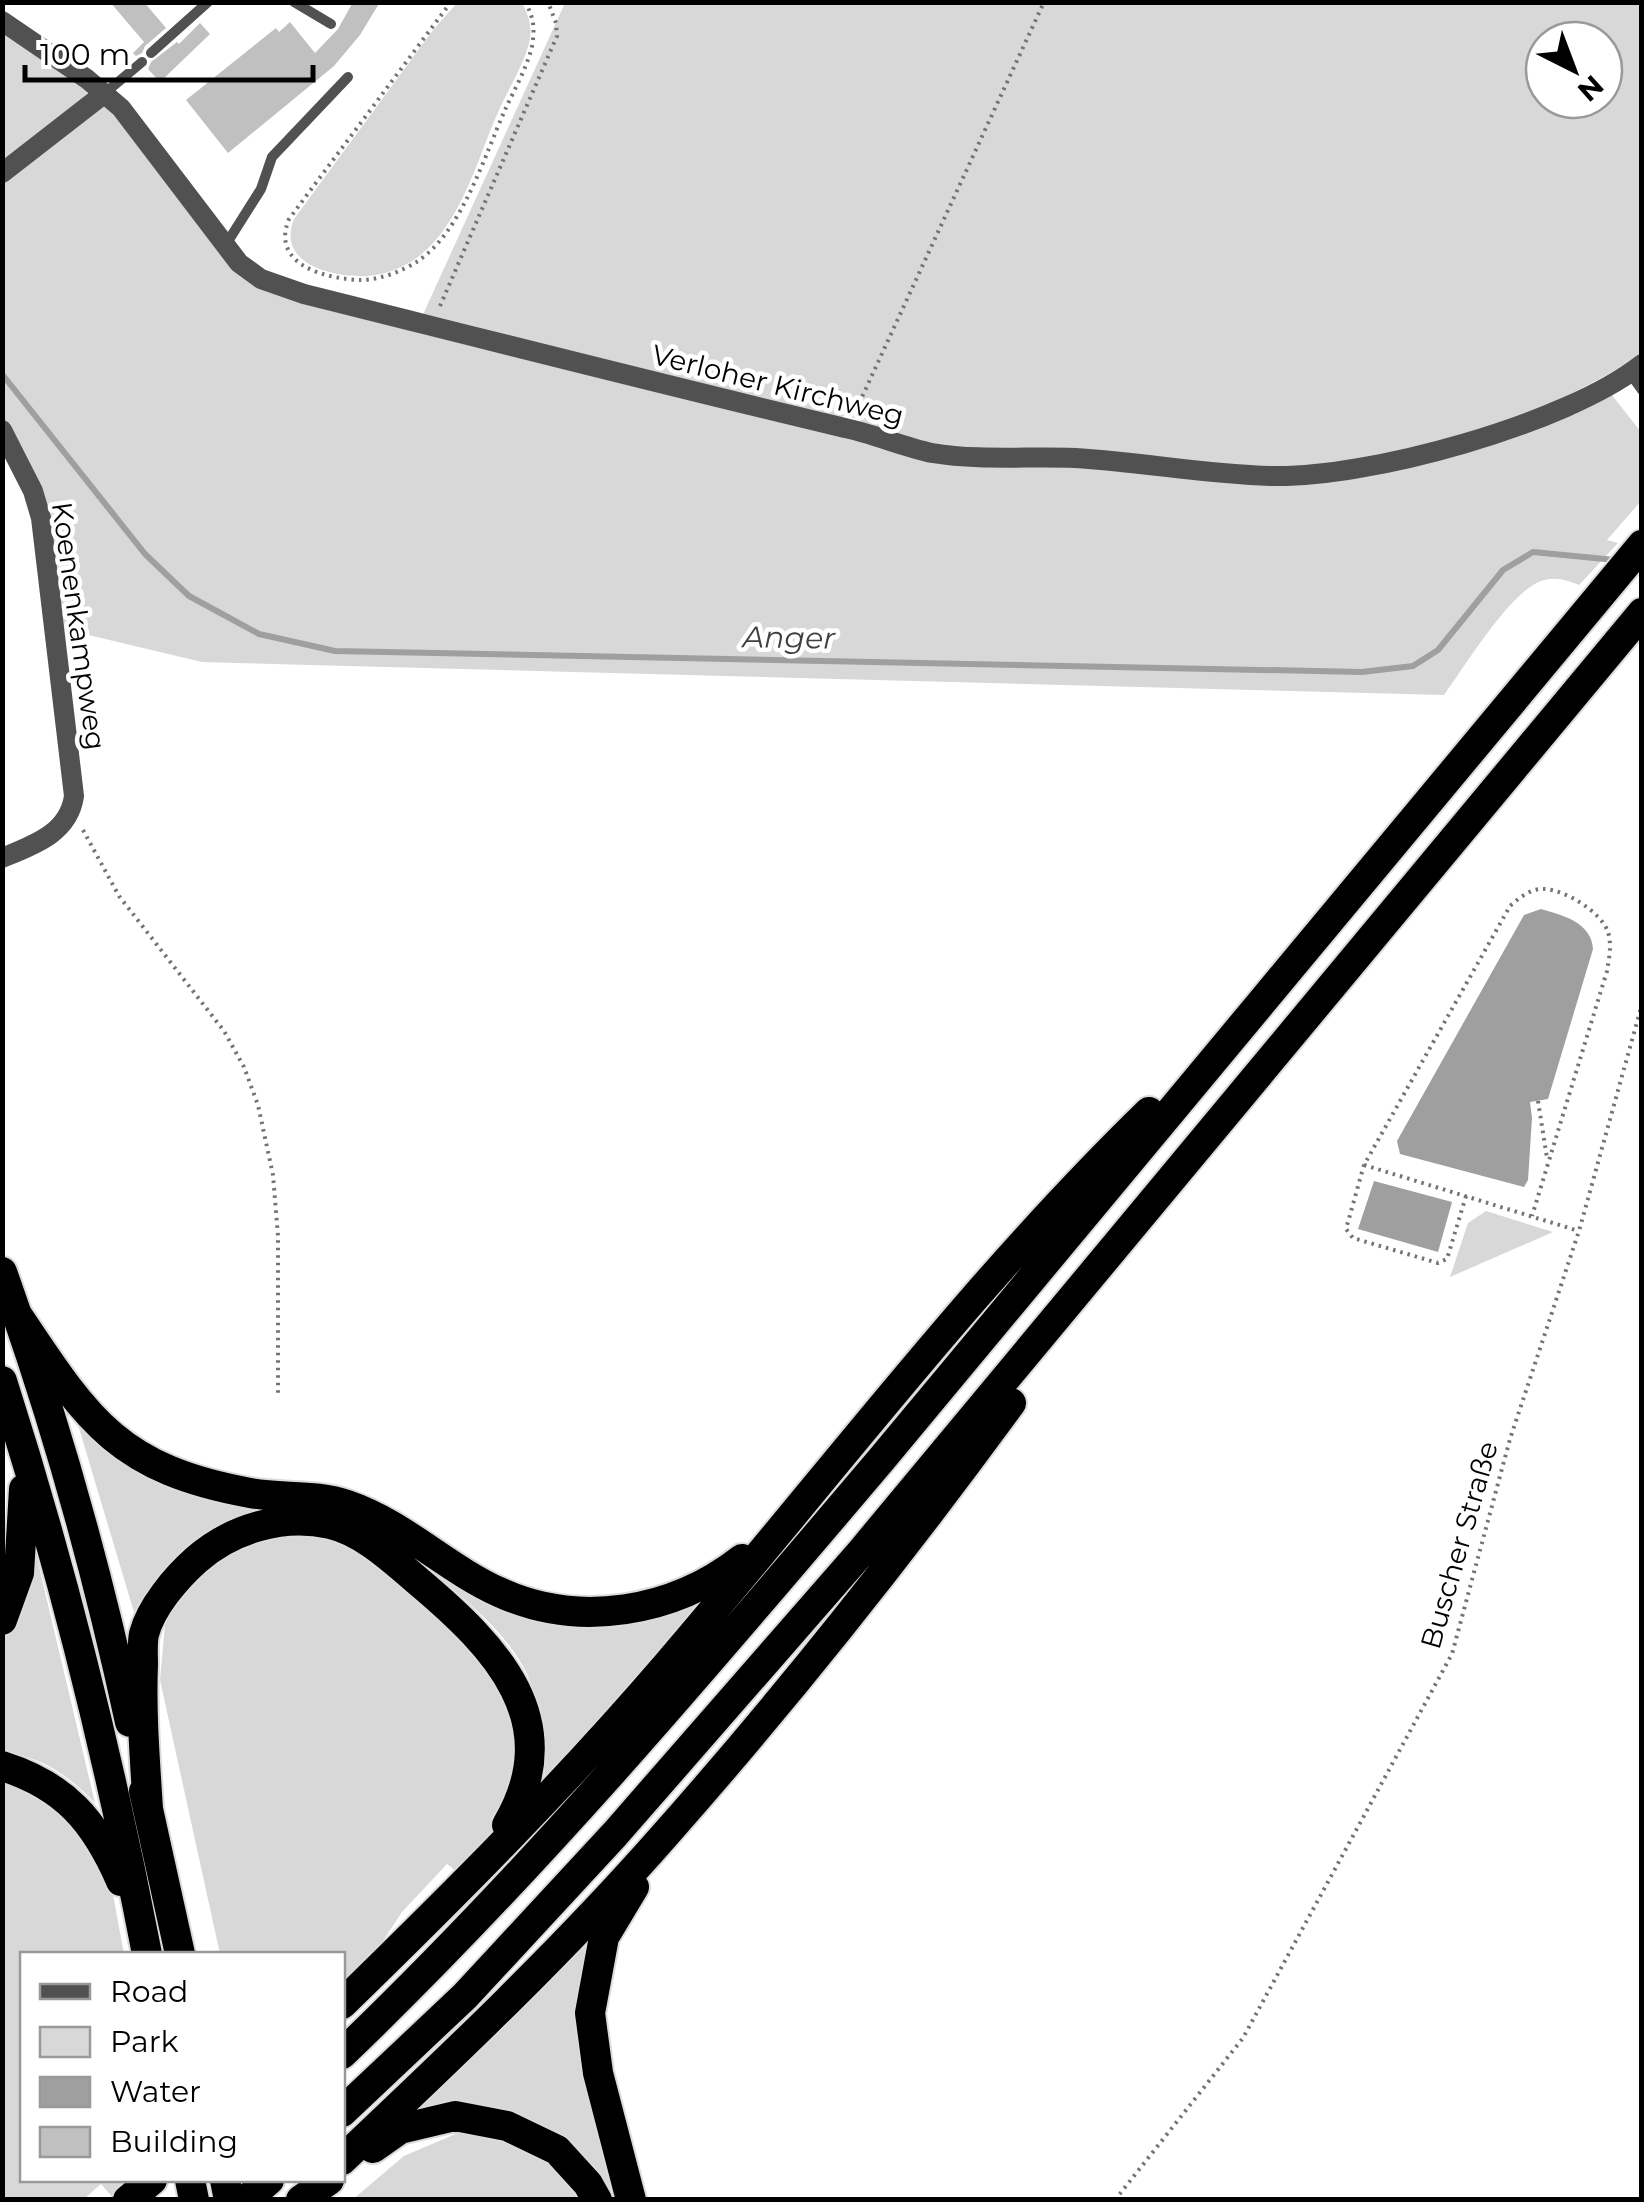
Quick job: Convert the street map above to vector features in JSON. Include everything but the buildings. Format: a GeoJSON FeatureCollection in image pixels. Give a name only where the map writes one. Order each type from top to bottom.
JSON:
{"type":"FeatureCollection","features":[{"type":"Feature","properties":{"kind":"highway"},"geometry":{"type":"LineString","coordinates":[[345,2051],[430,1970],[588,1802],[1058,1250],[1642,544]]}},
{"type":"Feature","properties":{"kind":"highway"},"geometry":{"type":"LineString","coordinates":[[345,2109],[465,1996],[616,1834],[862,1551],[1642,613]]}},
{"type":"Feature","properties":{"kind":"highway"},"geometry":{"type":"LineString","coordinates":[[345,2001],[566,1779],[1042,1220],[1255,1008]]}},
{"type":"Feature","properties":{"kind":"highway"},"geometry":{"type":"LineString","coordinates":[[345,2157],[503,2007],[663,1838],[826,1646],[1016,1396],[1097,1270]]}},
{"type":"Feature","properties":{"kind":"highway"},"geometry":{"type":"LineString","coordinates":[[2,1272],[105,1607],[180,1952]]}},
{"type":"Feature","properties":{"kind":"highway"},"geometry":{"type":"LineString","coordinates":[[18,1316],[70,1394],[110,1438],[152,1465],[196,1482],[240,1491],[302,1495],[345,1504],[374,1516],[500,1592],[554,1610],[598,1612],[662,1604],[700,1587],[740,1562],[792,1513]]}},
{"type":"Feature","properties":{"kind":"highway"},"geometry":{"type":"LineString","coordinates":[[2,1380],[25,1450],[115,1796],[145,1943]]}},
{"type":"Feature","properties":{"kind":"highway"},"geometry":{"type":"LineString","coordinates":[[2,1620],[19,1573],[24,1534],[25,1450]]}},
{"type":"Feature","properties":{"kind":"highway"},"geometry":{"type":"LineString","coordinates":[[148,1809],[142,1698],[144,1633],[173,1580],[206,1552],[245,1529],[287,1522],[332,1524],[380,1548],[462,1618],[504,1666],[526,1713],[529,1760],[522,1798],[502,1833],[441,1908]]}},
{"type":"Feature","properties":{"kind":"highway"},"geometry":{"type":"LineString","coordinates":[[2,1766],[36,1777],[63,1796],[92,1828],[114,1865],[145,1943]]}},
{"type":"Feature","properties":{"kind":"highway"},"geometry":{"type":"LineString","coordinates":[[631,2200],[598,2074],[590,2012],[604,1937],[663,1838]]}},
{"type":"Feature","properties":{"kind":"highway"},"geometry":{"type":"LineString","coordinates":[[345,2168],[400,2129],[456,2116],[508,2126],[556,2150],[588,2184],[597,2200]]}},
{"type":"Feature","properties":{"kind":"highway"},"geometry":{"type":"LineString","coordinates":[[128,2200],[150,2182]]}},
{"type":"Feature","properties":{"kind":"highway"},"geometry":{"type":"LineString","coordinates":[[182,2200],[203,2182]]}},
{"type":"Feature","properties":{"kind":"highway"},"geometry":{"type":"LineString","coordinates":[[246,2200],[267,2182]]}},
{"type":"Feature","properties":{"kind":"highway"},"geometry":{"type":"LineString","coordinates":[[301,2200],[324,2182]]}},
{"type":"Feature","properties":{"kind":"street","name":"Verloher Kirchweg"},"geometry":{"type":"LineString","coordinates":[[2,21],[121,108],[238,263],[262,278],[304,294],[762,410],[848,428],[930,452],[968,457],[1073,458],[1274,476],[1317,474],[1374,465],[1479,439],[1638,376]]}},
{"type":"Feature","properties":{"kind":"street"},"geometry":{"type":"LineString","coordinates":[[2,173],[105,93]]}},
{"type":"Feature","properties":{"kind":"street","name":"Koenenkampweg"},"geometry":{"type":"LineString","coordinates":[[2,430],[33,490],[45,542],[74,796],[70,816]]}},
{"type":"Feature","properties":{"kind":"street"},"geometry":{"type":"LineString","coordinates":[[2,858],[51,834],[70,816]]}},
{"type":"Feature","properties":{"kind":"lane"},"geometry":{"type":"LineString","coordinates":[[151,54],[208,2]]}},
{"type":"Feature","properties":{"kind":"lane"},"geometry":{"type":"LineString","coordinates":[[294,2],[331,24]]}},
{"type":"Feature","properties":{"kind":"lane"},"geometry":{"type":"LineString","coordinates":[[105,93],[142,62]]}},
{"type":"Feature","properties":{"kind":"lane"},"geometry":{"type":"LineString","coordinates":[[224,246],[262,189],[272,157],[348,77]]}},
{"type":"Feature","properties":{"kind":"path"},"geometry":{"type":"LineString","coordinates":[[451,2],[289,219],[284,230],[288,252],[306,268],[362,280],[376,278],[405,268],[436,246],[458,214],[529,55],[533,18],[525,2]]}},
{"type":"Feature","properties":{"kind":"path"},"geometry":{"type":"LineString","coordinates":[[432,326],[558,36],[548,2]]}},
{"type":"Feature","properties":{"kind":"path"},"geometry":{"type":"LineString","coordinates":[[848,428],[1044,2]]}},
{"type":"Feature","properties":{"kind":"path"},"geometry":{"type":"LineString","coordinates":[[70,816],[87,835],[107,877],[156,948],[224,1031],[244,1067],[258,1105],[273,1176],[278,1236],[278,1396]]}},
{"type":"Feature","properties":{"kind":"path"},"geometry":{"type":"LineString","coordinates":[[1466,1196],[1446,1259],[1438,1263],[1353,1238],[1346,1229],[1364,1165],[1510,906],[1524,894],[1542,888],[1594,912],[1607,931],[1610,951],[1532,1216]]}},
{"type":"Feature","properties":{"kind":"path","name":"Buscher Straße"},"geometry":{"type":"LineString","coordinates":[[1115,2200],[1243,2038],[1452,1654],[1510,1438],[1579,1231],[1642,1004]]}},
{"type":"Feature","properties":{"kind":"path"},"geometry":{"type":"LineString","coordinates":[[1538,1100],[1548,1163]]}},
{"type":"Feature","properties":{"kind":"path"},"geometry":{"type":"LineString","coordinates":[[1364,1165],[1579,1231]]}},
{"type":"Feature","properties":{"kind":"green space"},"geometry":{"type":"Polygon","coordinates":[[[457,3],[522,3],[530,34],[521,66],[457,208],[433,243],[413,261],[394,270],[354,276],[311,265],[293,247],[294,219],[457,3]]]}},
{"type":"Feature","properties":{"kind":"green space"},"geometry":{"type":"Polygon","coordinates":[[[565,3],[1641,3],[1641,357],[1518,422],[1314,471],[968,455],[866,430],[861,421],[845,415],[839,420],[420,321],[565,3]]]}},
{"type":"Feature","properties":{"kind":"green space"},"geometry":{"type":"Polygon","coordinates":[[[3,24],[89,88],[3,169],[3,24]]]}},
{"type":"Feature","properties":{"kind":"green space"},"geometry":{"type":"Polygon","coordinates":[[[102,105],[111,107],[251,277],[929,455],[1318,478],[1608,390],[1641,432],[1641,501],[1607,540],[1618,543],[1579,585],[1560,579],[1541,581],[1516,599],[1444,695],[202,662],[59,628],[47,542],[3,424],[2,178],[102,105]]]}},
{"type":"Feature","properties":{"kind":"green space"},"geometry":{"type":"Polygon","coordinates":[[[1486,1211],[1553,1232],[1450,1277],[1468,1223],[1486,1211]]]}},
{"type":"Feature","properties":{"kind":"green space"},"geometry":{"type":"Polygon","coordinates":[[[73,1408],[104,1442],[287,1501],[238,1519],[139,1629],[73,1408]]]}},
{"type":"Feature","properties":{"kind":"green space"},"geometry":{"type":"Polygon","coordinates":[[[330,1534],[377,1556],[458,1624],[518,1717],[520,1759],[495,1829],[457,1872],[447,1864],[402,1912],[369,1962],[345,1985],[345,1952],[220,1952],[160,1680],[165,1625],[190,1579],[250,1536],[330,1534]]]}},
{"type":"Feature","properties":{"kind":"green space"},"geometry":{"type":"Polygon","coordinates":[[[36,1554],[95,1803],[54,1769],[3,1751],[2,1640],[19,1615],[36,1554]]]}},
{"type":"Feature","properties":{"kind":"green space"},"geometry":{"type":"Polygon","coordinates":[[[419,1561],[496,1604],[662,1615],[709,1601],[544,1791],[540,1713],[518,1657],[477,1611],[419,1561]]]}},
{"type":"Feature","properties":{"kind":"green space"},"geometry":{"type":"Polygon","coordinates":[[[2,1776],[62,1806],[108,1868],[124,1952],[20,1952],[20,2182],[133,2182],[114,2199],[101,2184],[84,2199],[3,2199],[2,1776]]]}},
{"type":"Feature","properties":{"kind":"green space"},"geometry":{"type":"Polygon","coordinates":[[[598,1924],[584,1970],[621,2199],[607,2199],[597,2179],[452,2104],[416,2109],[598,1924]]]}},
{"type":"Feature","properties":{"kind":"green space"},"geometry":{"type":"Polygon","coordinates":[[[458,2133],[528,2148],[553,2167],[581,2199],[352,2200],[404,2156],[458,2133]]]}},
{"type":"Feature","properties":{"kind":"water"},"geometry":{"type":"Polygon","coordinates":[[[1541,909],[1582,926],[1593,949],[1548,1099],[1530,1102],[1528,1180],[1524,1187],[1400,1154],[1397,1141],[1524,915],[1541,909]]]}},
{"type":"Feature","properties":{"kind":"water"},"geometry":{"type":"Polygon","coordinates":[[[1374,1181],[1452,1202],[1438,1252],[1358,1229],[1374,1181]]]}},
{"type":"Feature","properties":{"kind":"waterway","name":"Anger"},"geometry":{"type":"LineString","coordinates":[[2,374],[145,554],[189,596],[259,634],[335,651],[1362,672],[1413,666],[1438,650],[1503,570],[1533,552],[1615,560]]}}]}
